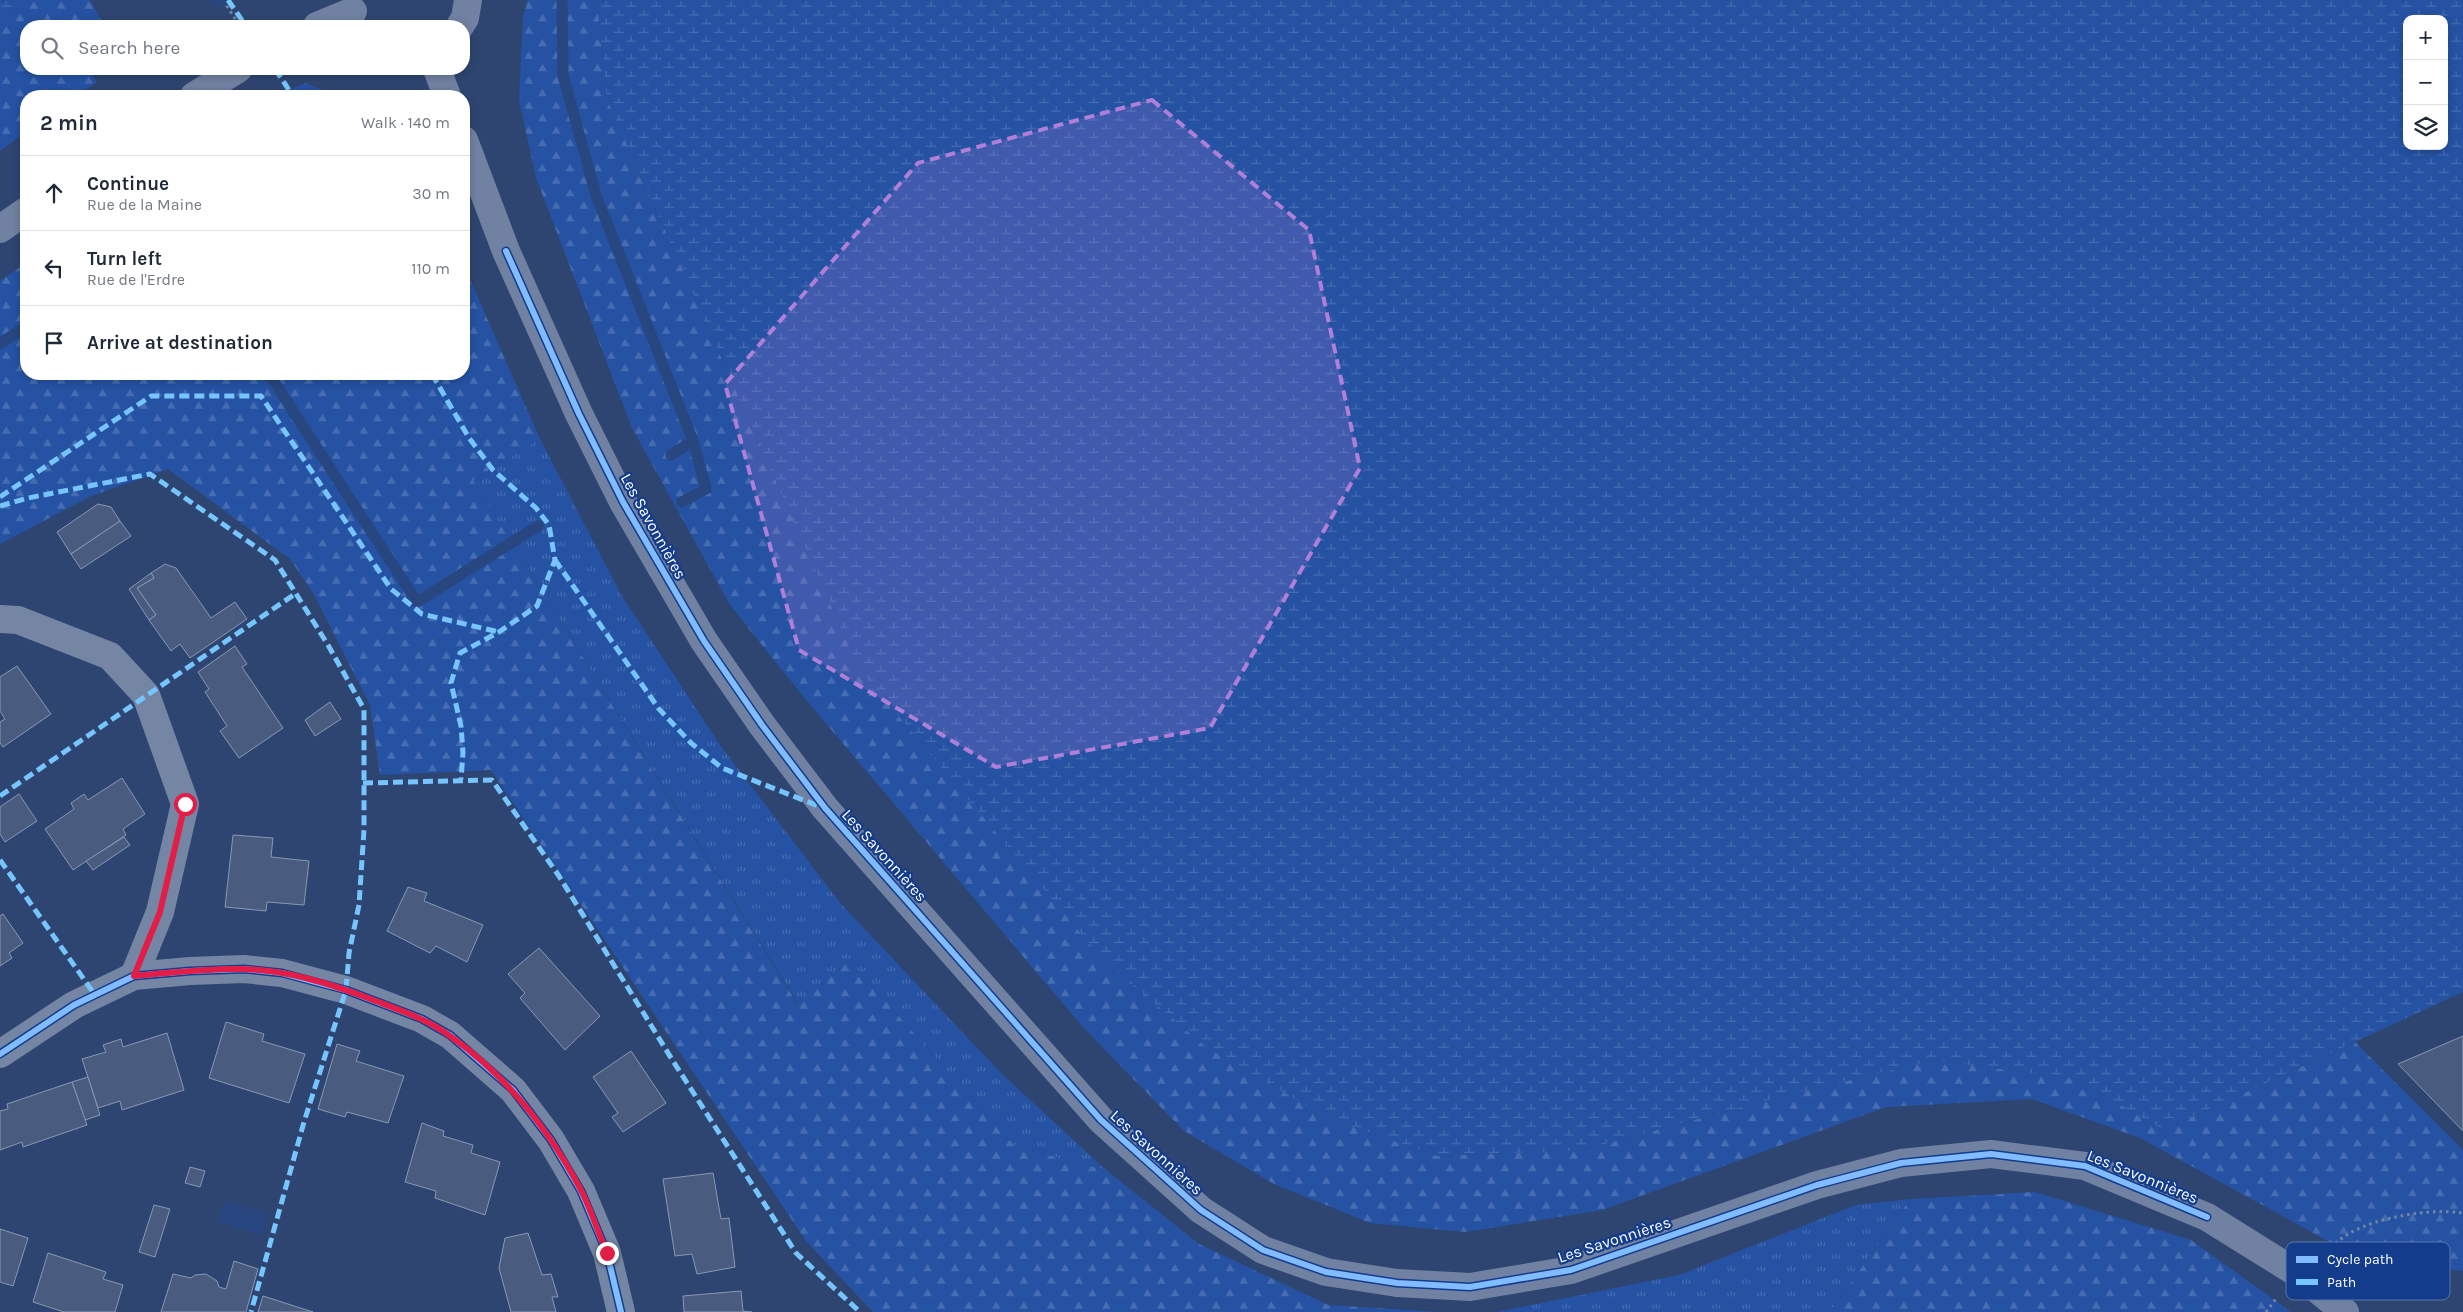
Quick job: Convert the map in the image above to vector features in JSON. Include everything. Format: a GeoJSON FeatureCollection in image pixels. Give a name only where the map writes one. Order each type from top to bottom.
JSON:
{"type":"FeatureCollection","features":[{"type":"Feature","properties":{"kind":"street"},"geometry":{"type":"LineString","coordinates":[[463,20],[468,0]]}},
{"type":"Feature","properties":{"kind":"street"},"geometry":{"type":"LineString","coordinates":[[333,20],[355,12]]}},
{"type":"Feature","properties":{"kind":"street"},"geometry":{"type":"LineString","coordinates":[[204,90],[228,75]]}},
{"type":"Feature","properties":{"kind":"street"},"geometry":{"type":"LineString","coordinates":[[439,75],[445,90]]}},
{"type":"Feature","properties":{"kind":"street","name":"Les Savonnières"},"geometry":{"type":"LineString","coordinates":[[470,156],[510,260],[579,414],[623,502],[704,641],[762,725],[825,808],[1101,1120],[1200,1210],[1263,1250],[1326,1272],[1398,1283],[1470,1287],[1571,1270],[1817,1185],[1901,1163],[1991,1154],[2085,1166],[2096,1170],[2207,1216],[2286,1266]]}},
{"type":"Feature","properties":{"kind":"street"},"geometry":{"type":"LineString","coordinates":[[0,229],[20,215]]}},
{"type":"Feature","properties":{"kind":"street"},"geometry":{"type":"LineString","coordinates":[[0,619],[18,620],[110,656],[146,695],[185,804],[160,912],[134,976]]}},
{"type":"Feature","properties":{"kind":"street"},"geometry":{"type":"LineString","coordinates":[[0,1054],[74,1005],[134,976],[226,970],[282,973],[346,990],[422,1019],[450,1035],[513,1090],[550,1140],[585,1200],[607,1253],[621,1312]]}},
{"type":"Feature","properties":{"kind":"street","name":"Les Savonnières"},"geometry":{"type":"LineString","coordinates":[[2330,1300],[2345,1312]]}},
{"type":"Feature","properties":{"kind":"path"},"geometry":{"type":"LineString","coordinates":[[230,0],[227,6],[236,20]]}},
{"type":"Feature","properties":{"kind":"path"},"geometry":{"type":"LineString","coordinates":[[240,20],[245,16]]}},
{"type":"Feature","properties":{"kind":"path"},"geometry":{"type":"LineString","coordinates":[[2338,1242],[2360,1229],[2396,1218],[2423,1213],[2463,1212]]}},
{"type":"Feature","properties":{"kind":"path"},"geometry":{"type":"LineString","coordinates":[[2266,1312],[2286,1287]]}},
{"type":"Feature","properties":{"kind":"highlighted area"},"geometry":{"type":"Polygon","coordinates":[[[1152,100],[1309,230],[1360,468],[1210,728],[996,767],[799,650],[725,384],[918,163],[1152,100]]]}},
{"type":"Feature","properties":{"kind":"green space"},"geometry":{"type":"Polygon","coordinates":[[[0,0],[30,0],[0,20],[0,0]]]}},
{"type":"Feature","properties":{"kind":"green space"},"geometry":{"type":"Polygon","coordinates":[[[30,0],[90,0],[101,20],[20,20],[20,75],[92,75],[97,82],[85,90],[20,90],[20,136],[0,151],[0,20],[30,0]]]}},
{"type":"Feature","properties":{"kind":"green space"},"geometry":{"type":"Polygon","coordinates":[[[528,0],[597,0],[607,99],[859,669],[1328,1118],[1437,1156],[1582,1150],[1775,1098],[1934,1060],[2076,1079],[2164,1130],[2355,1042],[2463,1150],[2463,1271],[2450,1269],[2450,1242],[2330,1242],[2140,1138],[2032,1099],[1886,1107],[1602,1210],[1465,1232],[1370,1223],[1274,1184],[1184,1131],[1082,1026],[807,701],[730,605],[632,428],[536,178],[519,100],[523,16],[528,0]]]}},
{"type":"Feature","properties":{"kind":"green space"},"geometry":{"type":"Polygon","coordinates":[[[597,0],[2463,0],[2463,992],[2164,1130],[2076,1079],[1934,1060],[1775,1098],[1582,1150],[1437,1156],[1328,1118],[1206,1047],[1103,960],[859,669],[607,99],[597,0]]]}},
{"type":"Feature","properties":{"kind":"green space"},"geometry":{"type":"Polygon","coordinates":[[[305,83],[322,90],[290,90],[305,83]]]}},
{"type":"Feature","properties":{"kind":"green space"},"geometry":{"type":"Polygon","coordinates":[[[20,267],[20,380],[470,380],[470,280],[540,439],[473,480],[798,1005],[849,960],[1015,1147],[1106,1170],[1199,1244],[1328,1305],[1438,1312],[873,1312],[806,1241],[491,770],[380,775],[370,705],[313,593],[290,559],[168,469],[91,496],[0,544],[0,281],[20,267]]]}},
{"type":"Feature","properties":{"kind":"green space"},"geometry":{"type":"Polygon","coordinates":[[[540,439],[622,596],[720,745],[840,903],[1002,1074],[1106,1170],[1015,1147],[849,960],[799,1005],[473,480],[540,439]]]}},
{"type":"Feature","properties":{"kind":"green space"},"geometry":{"type":"Polygon","coordinates":[[[2035,1192],[2191,1240],[2291,1312],[1830,1312],[1910,1199],[2035,1192]]]}},
{"type":"Feature","properties":{"kind":"green space"},"geometry":{"type":"Polygon","coordinates":[[[1910,1199],[1830,1312],[1497,1312],[1679,1275],[1856,1205],[1910,1199]]]}},
{"type":"Feature","properties":{"kind":"shaded area"},"geometry":{"type":"Polygon","coordinates":[[[225,1201],[268,1213],[262,1235],[218,1222],[225,1201]]]}},
{"type":"Feature","properties":{"kind":"building"},"geometry":{"type":"Polygon","coordinates":[[[98,504],[111,507],[120,521],[71,554],[57,532],[98,504]]]}},
{"type":"Feature","properties":{"kind":"building"},"geometry":{"type":"Polygon","coordinates":[[[120,521],[131,536],[81,569],[71,554],[120,521]]]}},
{"type":"Feature","properties":{"kind":"building"},"geometry":{"type":"Polygon","coordinates":[[[165,564],[176,568],[211,618],[235,602],[247,619],[190,658],[180,644],[171,651],[149,620],[156,615],[137,588],[154,578],[151,573],[165,564]]]}},
{"type":"Feature","properties":{"kind":"building"},"geometry":{"type":"Polygon","coordinates":[[[151,573],[154,578],[137,588],[156,615],[149,620],[129,589],[151,573]]]}},
{"type":"Feature","properties":{"kind":"building"},"geometry":{"type":"Polygon","coordinates":[[[235,646],[247,664],[242,667],[283,728],[239,758],[220,731],[227,726],[205,692],[209,689],[198,672],[235,646]]]}},
{"type":"Feature","properties":{"kind":"building"},"geometry":{"type":"Polygon","coordinates":[[[17,666],[51,714],[3,747],[0,743],[0,722],[5,719],[0,711],[0,677],[17,666]]]}},
{"type":"Feature","properties":{"kind":"building"},"geometry":{"type":"Polygon","coordinates":[[[330,702],[341,719],[315,736],[305,720],[330,702]]]}},
{"type":"Feature","properties":{"kind":"building"},"geometry":{"type":"Polygon","coordinates":[[[122,778],[145,814],[123,829],[126,835],[73,870],[45,829],[74,809],[71,803],[84,794],[88,800],[122,778]]]}},
{"type":"Feature","properties":{"kind":"building"},"geometry":{"type":"Polygon","coordinates":[[[19,794],[37,821],[5,842],[0,834],[0,807],[19,794]]]}},
{"type":"Feature","properties":{"kind":"building"},"geometry":{"type":"Polygon","coordinates":[[[233,835],[273,838],[271,857],[309,861],[304,905],[267,902],[266,911],[225,907],[233,835]]]}},
{"type":"Feature","properties":{"kind":"building"},"geometry":{"type":"Polygon","coordinates":[[[124,837],[130,845],[93,870],[86,861],[124,837]]]}},
{"type":"Feature","properties":{"kind":"building"},"geometry":{"type":"Polygon","coordinates":[[[408,887],[427,893],[424,901],[483,925],[467,962],[436,946],[430,953],[387,931],[408,887]]]}},
{"type":"Feature","properties":{"kind":"building"},"geometry":{"type":"Polygon","coordinates":[[[3,914],[23,943],[9,953],[12,958],[0,966],[0,916],[3,914]]]}},
{"type":"Feature","properties":{"kind":"building"},"geometry":{"type":"Polygon","coordinates":[[[539,948],[600,1016],[565,1050],[520,998],[525,993],[508,974],[539,948]]]}},
{"type":"Feature","properties":{"kind":"building"},"geometry":{"type":"Polygon","coordinates":[[[226,1022],[264,1034],[262,1041],[305,1054],[289,1103],[209,1078],[226,1022]]]}},
{"type":"Feature","properties":{"kind":"building"},"geometry":{"type":"Polygon","coordinates":[[[167,1033],[184,1090],[122,1110],[120,1101],[98,1108],[82,1059],[106,1052],[103,1045],[121,1039],[123,1047],[167,1033]]]}},
{"type":"Feature","properties":{"kind":"building"},"geometry":{"type":"Polygon","coordinates":[[[2463,1036],[2463,1131],[2398,1064],[2463,1036]]]}},
{"type":"Feature","properties":{"kind":"building"},"geometry":{"type":"Polygon","coordinates":[[[337,1044],[360,1051],[356,1061],[404,1076],[388,1123],[347,1112],[345,1117],[318,1109],[337,1044]]]}},
{"type":"Feature","properties":{"kind":"building"},"geometry":{"type":"Polygon","coordinates":[[[631,1051],[666,1103],[623,1132],[612,1117],[618,1113],[593,1077],[631,1051]]]}},
{"type":"Feature","properties":{"kind":"building"},"geometry":{"type":"Polygon","coordinates":[[[88,1077],[100,1115],[85,1120],[72,1082],[88,1077]]]}},
{"type":"Feature","properties":{"kind":"building"},"geometry":{"type":"Polygon","coordinates":[[[72,1082],[87,1125],[23,1147],[22,1142],[0,1150],[0,1111],[8,1109],[7,1104],[72,1082]]]}},
{"type":"Feature","properties":{"kind":"building"},"geometry":{"type":"Polygon","coordinates":[[[422,1123],[444,1131],[443,1136],[473,1145],[471,1153],[500,1162],[485,1215],[435,1198],[436,1191],[405,1182],[422,1123]]]}},
{"type":"Feature","properties":{"kind":"building"},"geometry":{"type":"Polygon","coordinates":[[[190,1167],[205,1171],[200,1187],[185,1183],[190,1167]]]}},
{"type":"Feature","properties":{"kind":"building"},"geometry":{"type":"Polygon","coordinates":[[[713,1173],[721,1219],[729,1218],[735,1267],[697,1274],[692,1254],[675,1256],[663,1179],[713,1173]]]}},
{"type":"Feature","properties":{"kind":"building"},"geometry":{"type":"Polygon","coordinates":[[[154,1205],[170,1209],[155,1257],[139,1252],[154,1205]]]}},
{"type":"Feature","properties":{"kind":"building"},"geometry":{"type":"Polygon","coordinates":[[[0,1229],[28,1238],[13,1286],[0,1282],[0,1229]]]}},
{"type":"Feature","properties":{"kind":"building"},"geometry":{"type":"Polygon","coordinates":[[[528,1233],[542,1275],[551,1274],[558,1297],[552,1297],[556,1312],[511,1312],[499,1268],[505,1238],[528,1233]]]}},
{"type":"Feature","properties":{"kind":"building"},"geometry":{"type":"Polygon","coordinates":[[[48,1253],[106,1272],[103,1279],[123,1285],[115,1312],[64,1312],[33,1302],[48,1253]]]}},
{"type":"Feature","properties":{"kind":"building"},"geometry":{"type":"Polygon","coordinates":[[[234,1261],[258,1269],[246,1312],[161,1312],[173,1274],[191,1278],[195,1275],[206,1274],[217,1281],[219,1287],[226,1289],[234,1261]]]}},
{"type":"Feature","properties":{"kind":"building"},"geometry":{"type":"Polygon","coordinates":[[[741,1291],[743,1311],[752,1312],[684,1312],[683,1296],[741,1291]]]}},
{"type":"Feature","properties":{"kind":"building"},"geometry":{"type":"Polygon","coordinates":[[[263,1296],[313,1312],[258,1312],[263,1296]]]}},
{"type":"Feature","properties":{"kind":"waterway"},"geometry":{"type":"LineString","coordinates":[[562,0],[563,75],[596,195],[693,441],[671,455]]}},
{"type":"Feature","properties":{"kind":"waterway"},"geometry":{"type":"LineString","coordinates":[[0,344],[20,330]]}},
{"type":"Feature","properties":{"kind":"waterway"},"geometry":{"type":"LineString","coordinates":[[273,380],[417,602],[538,526]]}},
{"type":"Feature","properties":{"kind":"waterway"},"geometry":{"type":"LineString","coordinates":[[682,502],[706,489],[693,441]]}},
{"type":"Feature","properties":{"kind":"marked path"},"geometry":{"type":"LineString","coordinates":[[228,0],[242,20]]}},
{"type":"Feature","properties":{"kind":"marked path"},"geometry":{"type":"LineString","coordinates":[[279,75],[289,90]]}},
{"type":"Feature","properties":{"kind":"marked path"},"geometry":{"type":"LineString","coordinates":[[435,380],[469,438],[493,470],[536,508],[549,525],[555,560],[537,606],[499,632],[460,653],[451,683],[461,726],[463,753],[461,779]]}},
{"type":"Feature","properties":{"kind":"marked path"},"geometry":{"type":"LineString","coordinates":[[0,497],[151,396],[261,396],[391,589],[422,614],[499,632]]}},
{"type":"Feature","properties":{"kind":"marked path"},"geometry":{"type":"LineString","coordinates":[[0,506],[28,498],[150,474],[275,560],[328,645],[364,709],[364,830],[359,905],[349,953],[346,990],[304,1122],[251,1312]]}},
{"type":"Feature","properties":{"kind":"marked path"},"geometry":{"type":"LineString","coordinates":[[555,560],[659,709],[691,743],[722,768],[821,807]]}},
{"type":"Feature","properties":{"kind":"marked path"},"geometry":{"type":"LineString","coordinates":[[0,796],[295,594]]}},
{"type":"Feature","properties":{"kind":"marked path"},"geometry":{"type":"LineString","coordinates":[[363,783],[492,780],[559,876],[673,1061],[796,1253],[860,1312]]}},
{"type":"Feature","properties":{"kind":"marked path"},"geometry":{"type":"LineString","coordinates":[[0,860],[95,995]]}},
{"type":"Feature","properties":{"kind":"cycle path"},"geometry":{"type":"LineString","coordinates":[[506,251],[579,414],[623,502],[704,641],[762,725],[825,808],[1101,1120],[1201,1210],[1263,1250],[1326,1272],[1397,1283],[1470,1287],[1571,1270],[1817,1185],[1901,1163],[1991,1154],[2085,1166],[2207,1217]]}},
{"type":"Feature","properties":{"kind":"cycle path"},"geometry":{"type":"LineString","coordinates":[[0,1054],[74,1005],[134,976],[190,971],[244,969],[282,973],[346,990],[422,1019],[450,1035],[513,1090],[551,1140],[581,1191],[607,1253],[621,1312]]}},
{"type":"Feature","properties":{"kind":"route"},"geometry":{"type":"LineString","coordinates":[[185,804],[160,912],[134,976],[244,969],[282,973],[323,982],[346,990],[422,1019],[450,1035],[513,1090],[550,1140],[581,1191],[607,1253]]}}]}
